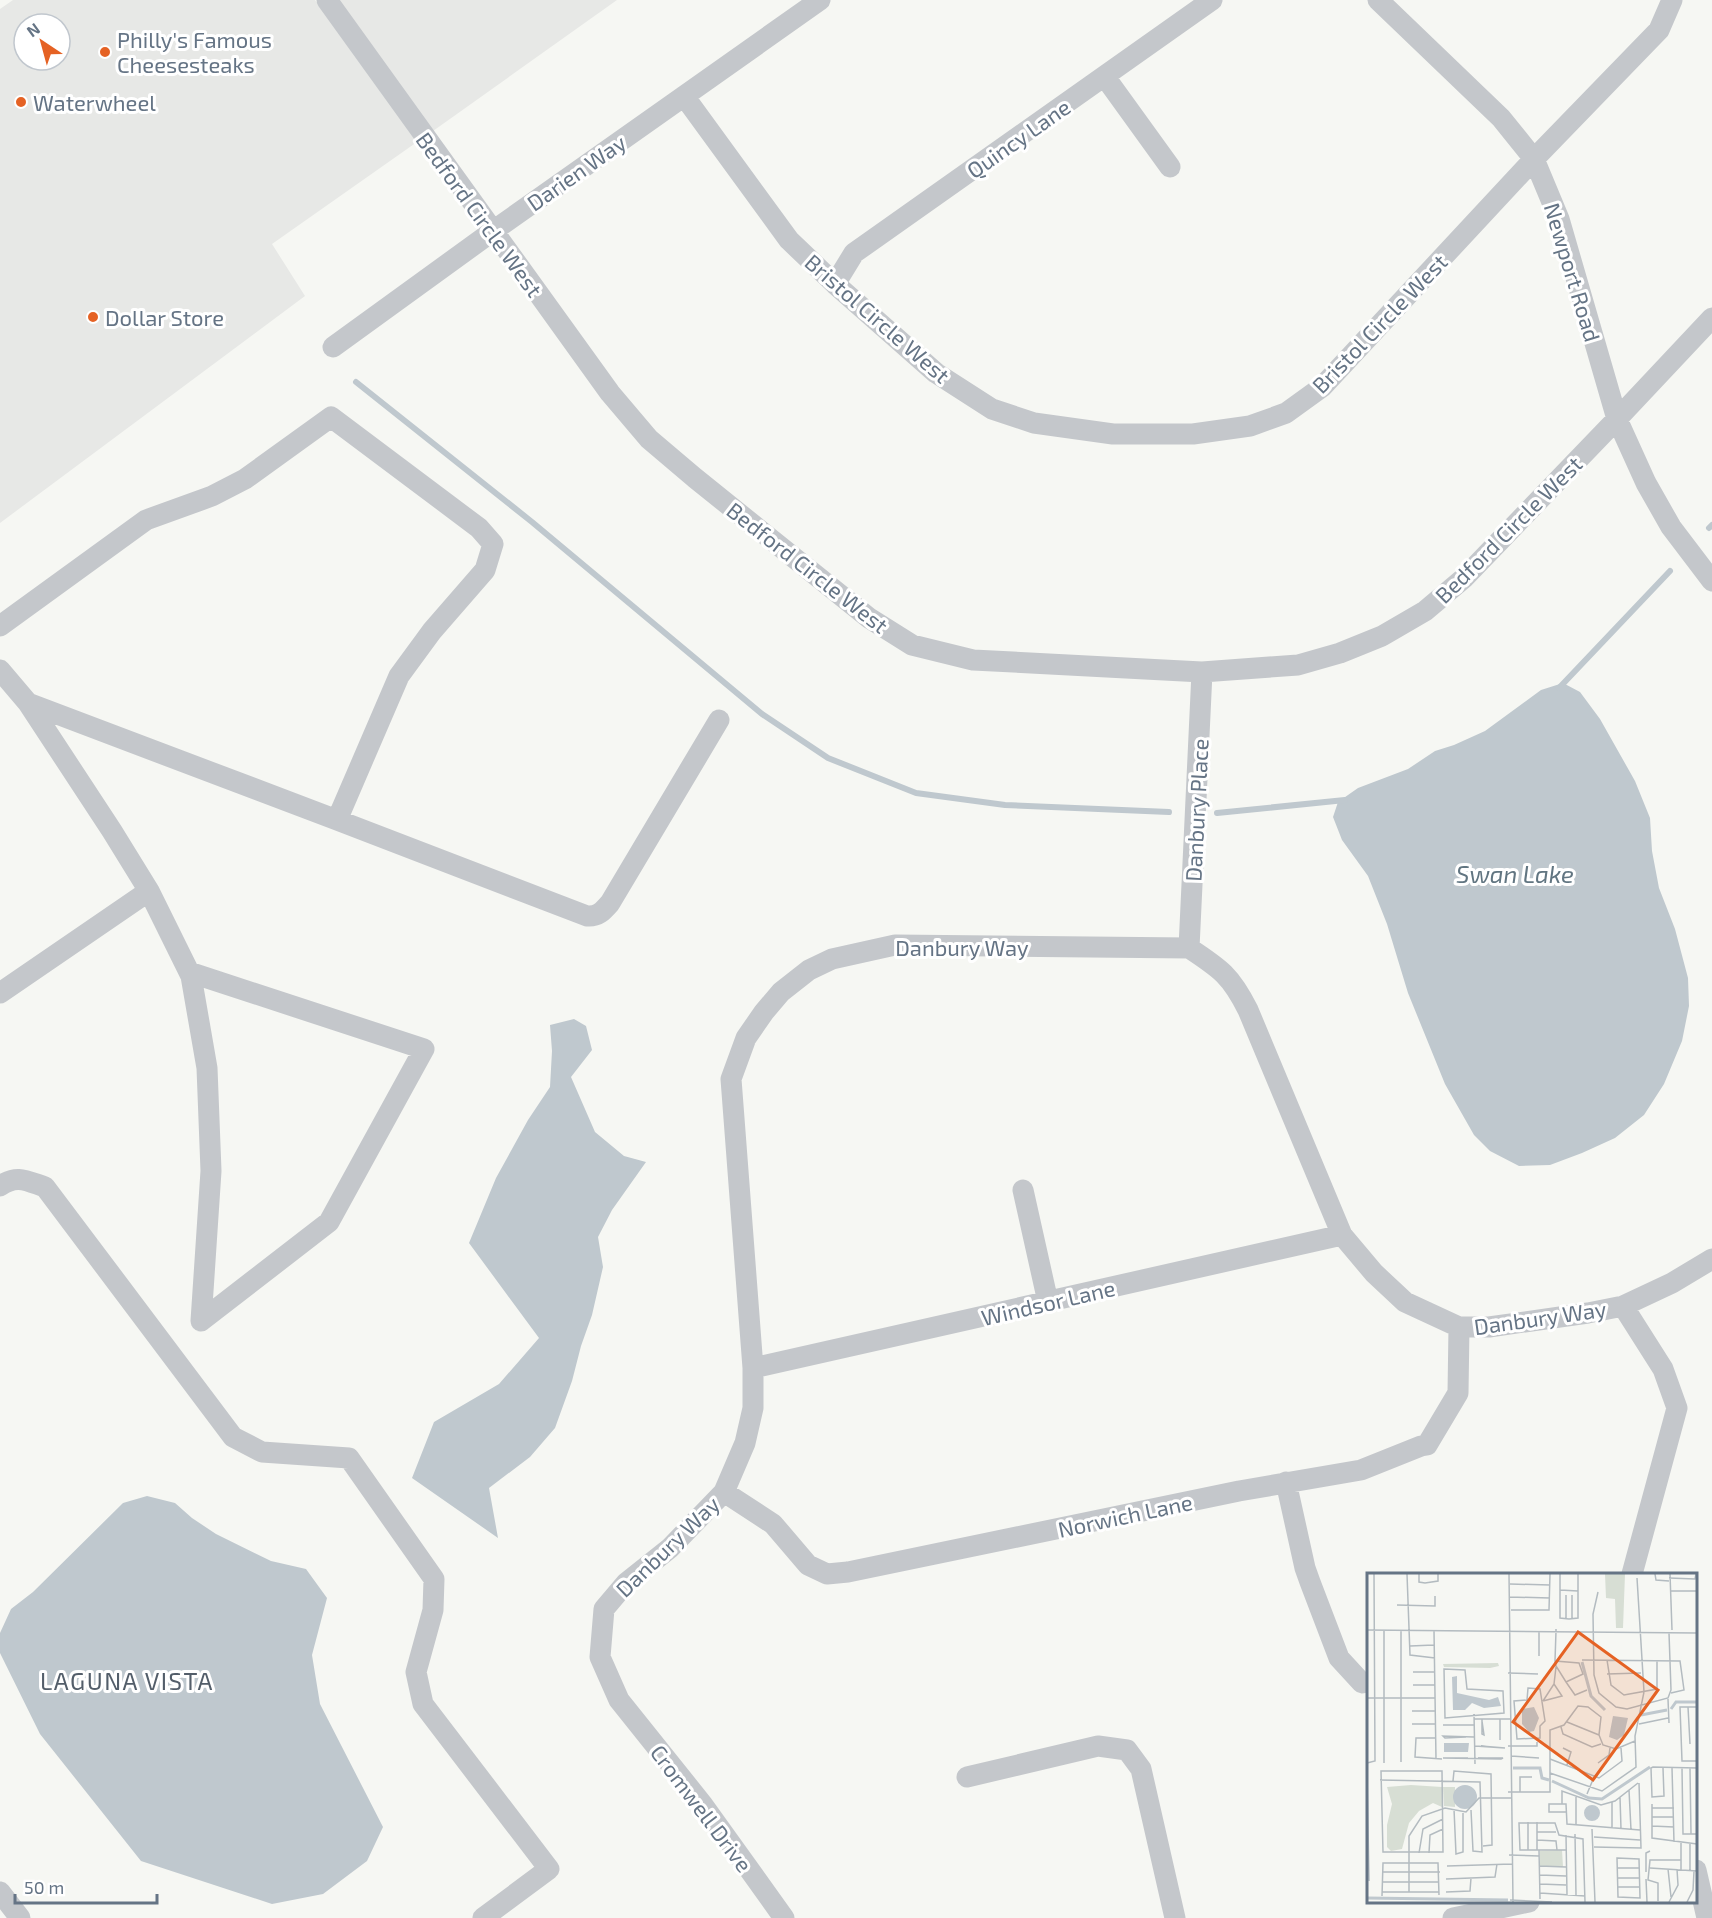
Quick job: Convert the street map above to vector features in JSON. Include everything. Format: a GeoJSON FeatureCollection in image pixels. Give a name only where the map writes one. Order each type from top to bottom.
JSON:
{"type":"FeatureCollection","features":[{"type":"Feature","properties":{"kind":"street","name":"Bedford Circle West"},"geometry":{"type":"LineString","coordinates":[[327,0],[610,393],[650,439],[868,618],[912,645],[973,660],[1202,672],[1298,665],[1340,653],[1382,636],[1425,611],[1464,578],[1712,318]]}},
{"type":"Feature","properties":{"kind":"street","name":"Darien Way"},"geometry":{"type":"LineString","coordinates":[[333,347],[820,0]]}},
{"type":"Feature","properties":{"kind":"street","name":"Quincy Lane"},"geometry":{"type":"LineString","coordinates":[[835,284],[854,253],[1212,0]]}},
{"type":"Feature","properties":{"kind":"street","name":"Newport Road"},"geometry":{"type":"LineString","coordinates":[[1378,0],[1501,118],[1534,159],[1559,219],[1617,419],[1646,483],[1671,527],[1712,581]]}},
{"type":"Feature","properties":{"kind":"street","name":"Bristol Circle West"},"geometry":{"type":"LineString","coordinates":[[684,96],[789,240],[936,373],[992,409],[1034,423],[1113,434],[1193,434],[1250,426],[1286,413],[1322,387],[1534,159],[1659,30],[1672,0]]}},
{"type":"Feature","properties":{"kind":"street"},"geometry":{"type":"LineString","coordinates":[[1105,77],[1170,167]]}},
{"type":"Feature","properties":{"kind":"street"},"geometry":{"type":"LineString","coordinates":[[0,626],[146,520],[212,496],[245,479],[330,417],[479,528],[493,544],[485,570],[432,631],[399,676],[337,820]]}},
{"type":"Feature","properties":{"kind":"street"},"geometry":{"type":"LineString","coordinates":[[0,670],[28,703],[112,831],[149,891],[189,972],[208,1074],[211,1171],[201,1321],[329,1222],[424,1049],[189,972]]}},
{"type":"Feature","properties":{"kind":"street","name":"Danbury Place"},"geometry":{"type":"LineString","coordinates":[[1189,948],[1202,672]]}},
{"type":"Feature","properties":{"kind":"street"},"geometry":{"type":"LineString","coordinates":[[28,703],[587,916],[601,912],[610,903],[719,720]]}},
{"type":"Feature","properties":{"kind":"street"},"geometry":{"type":"LineString","coordinates":[[0,993],[149,891]]}},
{"type":"Feature","properties":{"kind":"street","name":"Danbury Way"},"geometry":{"type":"LineString","coordinates":[[619,1700],[600,1657],[604,1609],[626,1583],[670,1548],[724,1492],[745,1443],[753,1408],[753,1368],[731,1079],[746,1038],[764,1012],[781,992],[809,970],[832,959],[895,945],[1189,948],[1218,967],[1236,986],[1342,1235],[1374,1273],[1406,1302],[1459,1327],[1489,1327],[1623,1306],[1672,1283],[1712,1259]]}},
{"type":"Feature","properties":{"kind":"street"},"geometry":{"type":"LineString","coordinates":[[0,1186],[7,1181],[20,1178],[45,1187],[233,1437],[262,1452],[350,1458],[434,1579],[433,1610],[416,1672],[423,1704],[549,1869],[483,1918]]}},
{"type":"Feature","properties":{"kind":"street"},"geometry":{"type":"LineString","coordinates":[[1023,1190],[1048,1302]]}},
{"type":"Feature","properties":{"kind":"street","name":"Windsor Lane"},"geometry":{"type":"LineString","coordinates":[[753,1368],[1342,1235]]}},
{"type":"Feature","properties":{"kind":"street"},"geometry":{"type":"LineString","coordinates":[[1623,1306],[1663,1369],[1677,1408],[1633,1573]]}},
{"type":"Feature","properties":{"kind":"street","name":"Norwich Lane"},"geometry":{"type":"LineString","coordinates":[[724,1492],[773,1524],[808,1565],[827,1574],[1286,1482],[1361,1470],[1427,1445],[1458,1393],[1459,1327]]}},
{"type":"Feature","properties":{"kind":"street"},"geometry":{"type":"LineString","coordinates":[[1286,1482],[1305,1568],[1314,1593],[1339,1658],[1362,1683]]}},
{"type":"Feature","properties":{"kind":"street","name":"Cromwell Drive"},"geometry":{"type":"LineString","coordinates":[[619,1700],[703,1805],[784,1918]]}},
{"type":"Feature","properties":{"kind":"street"},"geometry":{"type":"LineString","coordinates":[[967,1777],[1098,1746],[1127,1750],[1141,1769],[1175,1918]]}},
{"type":"Feature","properties":{"kind":"street"},"geometry":{"type":"LineString","coordinates":[[1697,1867],[1712,1861]]}},
{"type":"Feature","properties":{"kind":"street"},"geometry":{"type":"LineString","coordinates":[[1697,1876],[1707,1918]]}},
{"type":"Feature","properties":{"kind":"street"},"geometry":{"type":"LineString","coordinates":[[0,1892],[20,1918]]}},
{"type":"Feature","properties":{"kind":"street"},"geometry":{"type":"LineString","coordinates":[[1453,1918],[1524,1903]]}},
{"type":"Feature","properties":{"kind":"shaded area"},"geometry":{"type":"Polygon","coordinates":[[[13,0],[315,0],[417,142],[272,244],[305,296],[0,523],[0,9],[13,0]]]}},
{"type":"Feature","properties":{"kind":"shaded area"},"geometry":{"type":"Polygon","coordinates":[[[339,0],[617,0],[433,131],[339,0]]]}},
{"type":"Feature","properties":{"kind":"water","name":"Swan Lake"},"geometry":{"type":"Polygon","coordinates":[[[1563,683],[1580,692],[1600,719],[1635,781],[1650,818],[1652,851],[1659,888],[1675,929],[1688,978],[1689,1006],[1682,1041],[1664,1084],[1644,1115],[1615,1138],[1582,1153],[1550,1165],[1519,1166],[1490,1151],[1474,1135],[1445,1084],[1408,993],[1387,924],[1368,876],[1342,840],[1333,817],[1338,802],[1358,788],[1408,769],[1435,751],[1485,731],[1541,690],[1563,683]]]}},
{"type":"Feature","properties":{"kind":"water"},"geometry":{"type":"Polygon","coordinates":[[[574,1019],[586,1026],[592,1050],[571,1077],[595,1132],[624,1156],[646,1162],[612,1210],[598,1237],[603,1267],[592,1315],[555,1428],[530,1457],[489,1488],[498,1538],[412,1478],[434,1422],[499,1384],[539,1338],[469,1243],[496,1178],[528,1120],[550,1087],[552,1051],[550,1025],[574,1019]]]}},
{"type":"Feature","properties":{"kind":"water"},"geometry":{"type":"Polygon","coordinates":[[[147,1496],[175,1503],[216,1534],[271,1561],[306,1569],[327,1598],[312,1655],[320,1704],[383,1827],[367,1861],[323,1894],[272,1904],[141,1861],[40,1734],[0,1653],[0,1633],[11,1609],[33,1592],[123,1503],[147,1496]]]}},
{"type":"Feature","properties":{"kind":"waterway"},"geometry":{"type":"LineString","coordinates":[[356,382],[532,522],[762,714],[828,758],[916,793],[1005,805],[1169,812]]}},
{"type":"Feature","properties":{"kind":"waterway"},"geometry":{"type":"LineString","coordinates":[[1709,528],[1712,525]]}},
{"type":"Feature","properties":{"kind":"waterway"},"geometry":{"type":"LineString","coordinates":[[1559,688],[1670,571]]}},
{"type":"Feature","properties":{"kind":"waterway"},"geometry":{"type":"LineString","coordinates":[[1217,813],[1345,800]]}},
{"type":"Feature","properties":{"kind":"place","name":"Philly's Famous Cheesesteaks"},"geometry":{"type":"Point","coordinates":[105,52]}},
{"type":"Feature","properties":{"kind":"place","name":"Waterwheel"},"geometry":{"type":"Point","coordinates":[21,102]}},
{"type":"Feature","properties":{"kind":"place","name":"Dollar Store"},"geometry":{"type":"Point","coordinates":[93,317]}},
{"type":"Feature","properties":{"kind":"district","name":"LAGUNA VISTA"},"geometry":{"type":"Point","coordinates":[127,1680]}}]}
